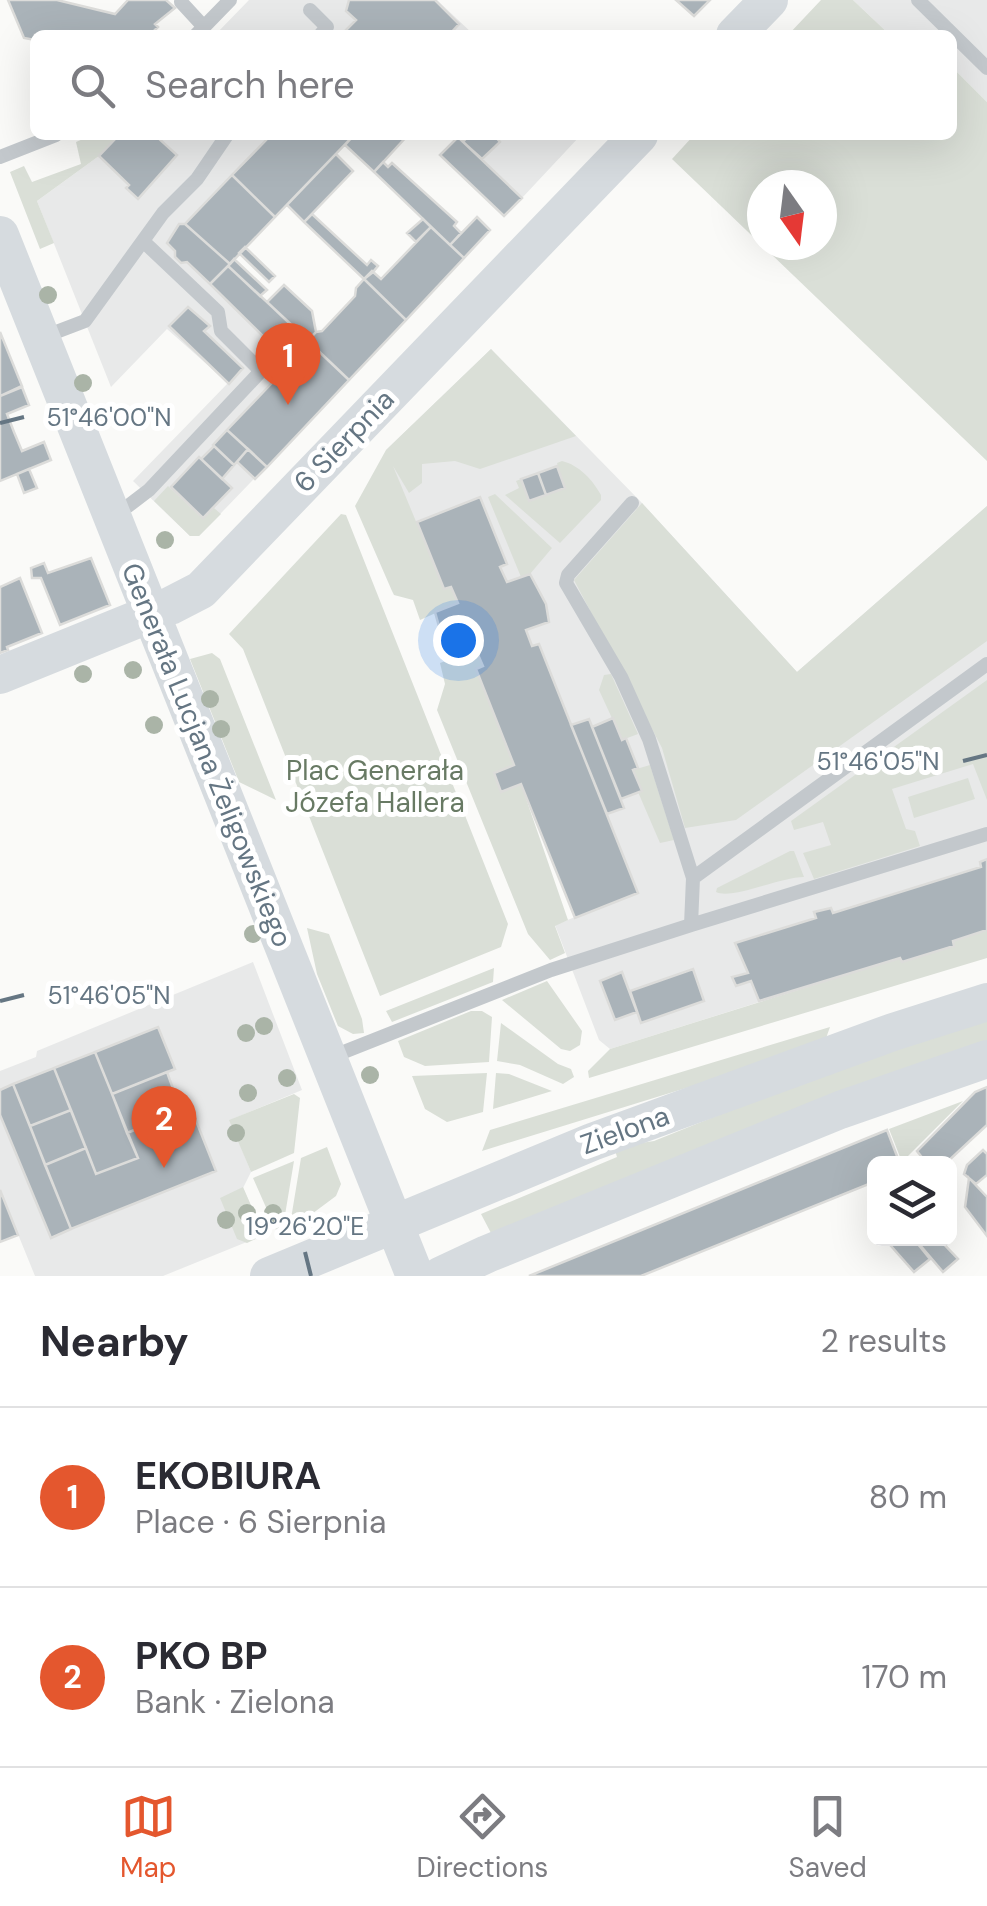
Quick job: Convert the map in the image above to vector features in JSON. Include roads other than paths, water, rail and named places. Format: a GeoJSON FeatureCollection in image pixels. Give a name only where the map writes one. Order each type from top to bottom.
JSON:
{"type":"FeatureCollection","features":[{"type":"Feature","properties":{"kind":"street"},"geometry":{"type":"LineString","coordinates":[[740,30],[768,0]]}},
{"type":"Feature","properties":{"kind":"street","name":"6 Sierpnia"},"geometry":{"type":"LineString","coordinates":[[0,675],[201,590],[634,140]]}},
{"type":"Feature","properties":{"kind":"street","name":"Generała Lucjana Żeligowskiego"},"geometry":{"type":"LineString","coordinates":[[0,235],[414,1276]]}},
{"type":"Feature","properties":{"kind":"street","name":"Zielona"},"geometry":{"type":"LineString","coordinates":[[269,1276],[592,1142],[876,1038],[987,1002]]}},
{"type":"Feature","properties":{"kind":"street"},"geometry":{"type":"LineString","coordinates":[[440,1276],[840,1110],[987,1058]]}},
{"type":"Feature","properties":{"kind":"lane"},"geometry":{"type":"LineString","coordinates":[[201,30],[230,0]]}},
{"type":"Feature","properties":{"kind":"lane"},"geometry":{"type":"LineString","coordinates":[[918,0],[948,30]]}},
{"type":"Feature","properties":{"kind":"lane"},"geometry":{"type":"LineString","coordinates":[[181,2],[199,30]]}},
{"type":"Feature","properties":{"kind":"lane"},"geometry":{"type":"LineString","coordinates":[[310,10],[327,27],[324,30]]}},
{"type":"Feature","properties":{"kind":"lane"},"geometry":{"type":"LineString","coordinates":[[957,38],[987,68]]}},
{"type":"Feature","properties":{"kind":"lane"},"geometry":{"type":"LineString","coordinates":[[0,156],[43,140]]}},
{"type":"Feature","properties":{"kind":"lane"},"geometry":{"type":"LineString","coordinates":[[41,338],[86,320],[164,213],[197,179],[224,140]]}},
{"type":"Feature","properties":{"kind":"lane"},"geometry":{"type":"LineString","coordinates":[[111,513],[149,490],[260,372],[221,332],[218,312],[143,241]]}},
{"type":"Feature","properties":{"kind":"lane"},"geometry":{"type":"LineString","coordinates":[[632,503],[568,575],[566,583],[649,740],[693,878],[691,925]]}},
{"type":"Feature","properties":{"kind":"lane"},"geometry":{"type":"LineString","coordinates":[[693,878],[987,664]]}},
{"type":"Feature","properties":{"kind":"lane"},"geometry":{"type":"LineString","coordinates":[[327,1058],[570,964],[987,834]]}},
{"type":"Feature","properties":{"kind":"place","name":"EKOBIURA"},"geometry":{"type":"Point","coordinates":[288,405]}},
{"type":"Feature","properties":{"kind":"place","name":"PKO BP"},"geometry":{"type":"Point","coordinates":[164,1168]}},
{"type":"Feature","properties":{"kind":"park label","name":"Plac Generała Józefa Hallera"},"geometry":{"type":"Point","coordinates":[375,786]}}]}
